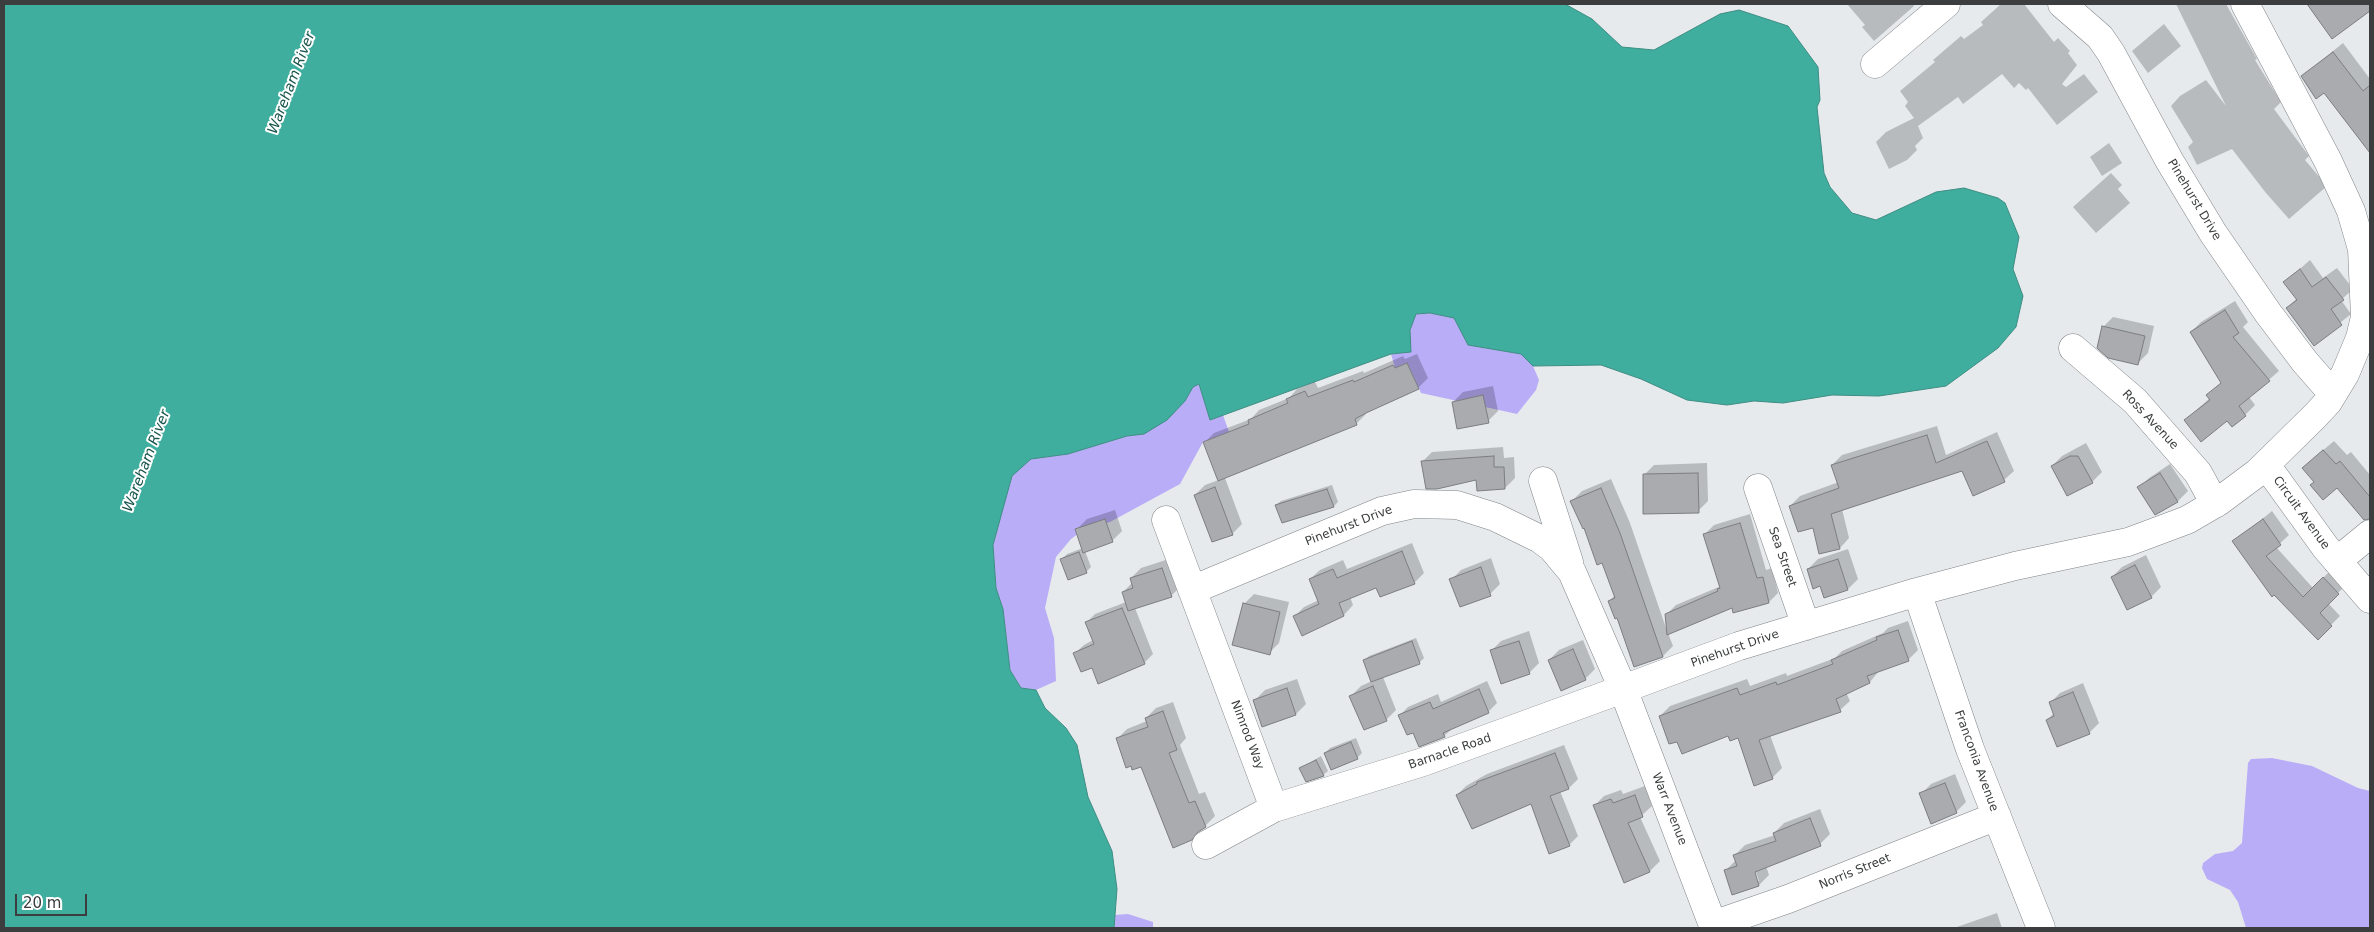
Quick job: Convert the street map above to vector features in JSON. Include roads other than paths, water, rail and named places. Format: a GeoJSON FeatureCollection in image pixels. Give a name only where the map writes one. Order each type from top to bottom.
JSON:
{"type":"FeatureCollection","features":[{"type":"Feature","properties":{"kind":"street"},"geometry":{"type":"LineString","coordinates":[[1875,64],[1946,4]]}},
{"type":"Feature","properties":{"kind":"street","name":"Pinehurst Drive"},"geometry":{"type":"LineString","coordinates":[[2062,4],[2100,37],[2111,53],[2169,160],[2213,233],[2291,344],[2333,394]]}},
{"type":"Feature","properties":{"kind":"street","name":"Pinehurst Drive"},"geometry":{"type":"LineString","coordinates":[[1192,590],[1382,511],[1422,503],[1458,505],[1494,517],[1540,539],[1552,548],[1572,572],[1623,689],[1739,646],[1917,592],[2015,566],[2128,542],[2174,526],[2215,504],[2266,465],[2302,430],[2333,394],[2351,362],[2365,317],[2365,288],[2360,237],[2351,211],[2328,161],[2245,4]]}},
{"type":"Feature","properties":{"kind":"street","name":"Ross Avenue"},"geometry":{"type":"LineString","coordinates":[[2073,348],[2135,401],[2198,473],[2215,504]]}},
{"type":"Feature","properties":{"kind":"street","name":"Circuit Avenue"},"geometry":{"type":"LineString","coordinates":[[2266,465],[2337,561],[2370,599]]}},
{"type":"Feature","properties":{"kind":"street"},"geometry":{"type":"LineString","coordinates":[[1543,481],[1572,572]]}},
{"type":"Feature","properties":{"kind":"street","name":"Sea Street"},"geometry":{"type":"LineString","coordinates":[[1758,488],[1806,626]]}},
{"type":"Feature","properties":{"kind":"street","name":"Nimrod Way"},"geometry":{"type":"LineString","coordinates":[[1166,520],[1274,808]]}},
{"type":"Feature","properties":{"kind":"street","name":"Circuit Avenue"},"geometry":{"type":"LineString","coordinates":[[2337,561],[2370,534]]}},
{"type":"Feature","properties":{"kind":"street","name":"Franconia Avenue"},"geometry":{"type":"LineString","coordinates":[[1917,592],[1970,748],[2041,928]]}},
{"type":"Feature","properties":{"kind":"street","name":"Barnacle Road"},"geometry":{"type":"LineString","coordinates":[[1274,808],[1423,762],[1623,689]]}},
{"type":"Feature","properties":{"kind":"street","name":"Warr Avenue"},"geometry":{"type":"LineString","coordinates":[[1623,689],[1713,927]]}},
{"type":"Feature","properties":{"kind":"street"},"geometry":{"type":"LineString","coordinates":[[1206,844],[1274,808]]}},
{"type":"Feature","properties":{"kind":"street","name":"Norris Street"},"geometry":{"type":"LineString","coordinates":[[1713,927],[1997,816]]}},
{"type":"Feature","properties":{"kind":"water","name":"Wareham River"},"geometry":{"type":"Polygon","coordinates":[[[4,4],[1565,4],[1592,19],[1622,47],[1654,50],[1720,14],[1739,10],[1788,26],[1818,67],[1820,100],[1817,107],[1824,173],[1830,187],[1852,213],[1876,220],[1936,192],[1964,188],[1998,198],[2005,203],[2019,237],[2013,269],[2023,296],[2016,327],[1998,348],[1946,386],[1879,396],[1832,395],[1783,403],[1754,401],[1727,405],[1687,400],[1641,379],[1601,365],[1533,366],[1521,354],[1468,345],[1454,318],[1430,313],[1416,314],[1410,330],[1411,352],[1391,354],[1210,420],[1199,384],[1193,387],[1185,401],[1167,420],[1144,434],[1127,436],[1068,454],[1031,459],[1012,476],[993,545],[996,588],[1003,609],[1010,670],[1021,688],[1036,690],[1045,708],[1066,728],[1077,745],[1088,797],[1112,851],[1117,889],[1114,928],[4,928],[4,4]]]}}]}
